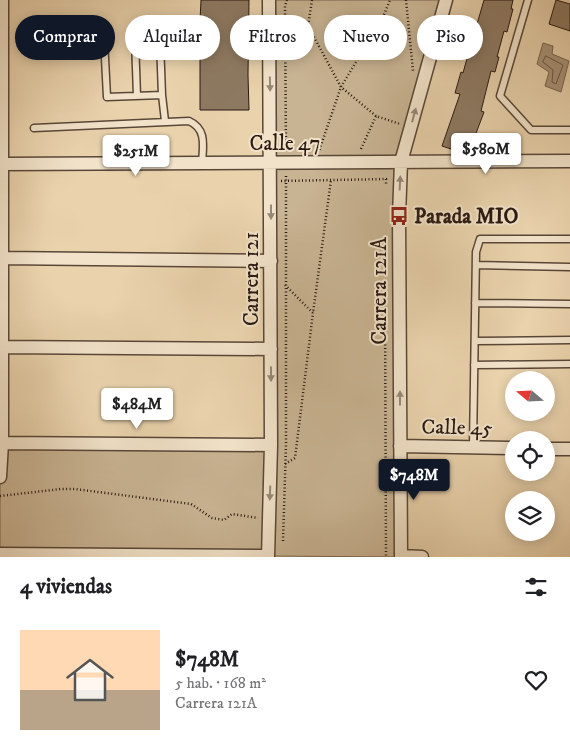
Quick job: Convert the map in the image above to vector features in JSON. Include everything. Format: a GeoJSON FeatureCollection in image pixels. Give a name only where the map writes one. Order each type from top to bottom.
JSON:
{"type":"FeatureCollection","features":[{"type":"Feature","properties":{"kind":"street"},"geometry":{"type":"LineString","coordinates":[[0,477],[2,444],[2,0]]}},
{"type":"Feature","properties":{"kind":"street","name":"Carrera 121"},"geometry":{"type":"LineString","coordinates":[[268,557],[271,445],[270,0]]}},
{"type":"Feature","properties":{"kind":"street","name":"Carrera 121A"},"geometry":{"type":"LineString","coordinates":[[401,557],[398,216],[402,162],[446,0]]}},
{"type":"Feature","properties":{"kind":"street","name":"Calle 47"},"geometry":{"type":"LineString","coordinates":[[1,164],[570,161]]}},
{"type":"Feature","properties":{"kind":"street"},"geometry":{"type":"LineString","coordinates":[[2,258],[270,261]]}},
{"type":"Feature","properties":{"kind":"street"},"geometry":{"type":"LineString","coordinates":[[2,347],[271,349]]}},
{"type":"Feature","properties":{"kind":"street"},"geometry":{"type":"LineString","coordinates":[[2,444],[271,445]]}},
{"type":"Feature","properties":{"kind":"street","name":"Calle 45"},"geometry":{"type":"LineString","coordinates":[[400,446],[505,448]]}},
{"type":"Feature","properties":{"kind":"street"},"geometry":{"type":"LineString","coordinates":[[555,448],[570,449]]}},
{"type":"Feature","properties":{"kind":"street"},"geometry":{"type":"LineString","coordinates":[[0,554],[268,557]]}},
{"type":"Feature","properties":{"kind":"street"},"geometry":{"type":"LineString","coordinates":[[401,557],[422,557]]}},
{"type":"Feature","properties":{"kind":"lane"},"geometry":{"type":"LineString","coordinates":[[528,0],[500,96],[531,130],[570,130]]}},
{"type":"Feature","properties":{"kind":"lane"},"geometry":{"type":"LineString","coordinates":[[105,60],[106,97],[162,95]]}},
{"type":"Feature","properties":{"kind":"lane"},"geometry":{"type":"LineString","coordinates":[[136,60],[137,96]]}},
{"type":"Feature","properties":{"kind":"lane"},"geometry":{"type":"LineString","coordinates":[[161,60],[165,121]]}},
{"type":"Feature","properties":{"kind":"lane"},"geometry":{"type":"LineString","coordinates":[[34,128],[189,121],[197,124],[201,130],[202,163]]}},
{"type":"Feature","properties":{"kind":"lane"},"geometry":{"type":"LineString","coordinates":[[472,447],[476,252],[480,239],[570,239]]}},
{"type":"Feature","properties":{"kind":"lane"},"geometry":{"type":"LineString","coordinates":[[476,265],[570,267]]}},
{"type":"Feature","properties":{"kind":"lane"},"geometry":{"type":"LineString","coordinates":[[475,303],[570,304]]}},
{"type":"Feature","properties":{"kind":"lane"},"geometry":{"type":"LineString","coordinates":[[475,341],[570,340]]}},
{"type":"Feature","properties":{"kind":"lane"},"geometry":{"type":"LineString","coordinates":[[474,365],[570,364]]}},
{"type":"Feature","properties":{"kind":"path"},"geometry":{"type":"LineString","coordinates":[[282,548],[286,463],[285,6],[287,0]]}},
{"type":"Feature","properties":{"kind":"path"},"geometry":{"type":"LineString","coordinates":[[312,0],[308,26],[341,87],[376,116],[405,126]]}},
{"type":"Feature","properties":{"kind":"path"},"geometry":{"type":"LineString","coordinates":[[318,155],[341,87],[383,17],[390,0]]}},
{"type":"Feature","properties":{"kind":"path"},"geometry":{"type":"LineString","coordinates":[[406,0],[414,79]]}},
{"type":"Feature","properties":{"kind":"path"},"geometry":{"type":"LineString","coordinates":[[358,155],[376,116]]}},
{"type":"Feature","properties":{"kind":"path"},"geometry":{"type":"LineString","coordinates":[[279,181],[386,179],[386,189]]}},
{"type":"Feature","properties":{"kind":"path"},"geometry":{"type":"LineString","coordinates":[[280,466],[295,458],[331,180]]}},
{"type":"Feature","properties":{"kind":"path"},"geometry":{"type":"LineString","coordinates":[[279,278],[313,313]]}},
{"type":"Feature","properties":{"kind":"path"},"geometry":{"type":"LineString","coordinates":[[385,297],[386,557]]}},
{"type":"Feature","properties":{"kind":"path"},"geometry":{"type":"LineString","coordinates":[[0,496],[75,489],[191,504],[212,518],[224,520],[232,514],[269,519]]}},
{"type":"Feature","properties":{"kind":"shaded area"},"geometry":{"type":"Polygon","coordinates":[[[269,0],[446,0],[442,15],[417,15],[417,60],[429,60],[401,162],[401,557],[0,554],[2,443],[271,445],[269,60],[314,60],[314,15],[269,15],[269,0]]]}},
{"type":"Feature","properties":{"kind":"water"},"geometry":{"type":"Polygon","coordinates":[[[543,43],[553,46],[552,54],[569,61],[561,92],[545,86],[549,72],[537,64],[543,43]]]}},
{"type":"Feature","properties":{"kind":"building"},"geometry":{"type":"Polygon","coordinates":[[[201,0],[249,0],[249,15],[230,15],[230,60],[248,60],[249,110],[200,110],[200,60],[220,60],[220,15],[200,15],[201,0]]]}},
{"type":"Feature","properties":{"kind":"building"},"geometry":{"type":"Polygon","coordinates":[[[484,0],[513,0],[511,9],[513,9],[507,32],[504,31],[495,72],[491,71],[481,111],[484,112],[467,153],[463,153],[442,146],[460,94],[455,93],[467,60],[483,60],[483,15],[480,15],[484,0]]]}},
{"type":"Feature","properties":{"kind":"building"},"geometry":{"type":"Polygon","coordinates":[[[556,0],[570,4],[570,31],[549,24],[556,0]]]}},
{"type":"Feature","properties":{"kind":"place","name":"Parada MIO"},"geometry":{"type":"Point","coordinates":[399,216]}}]}
